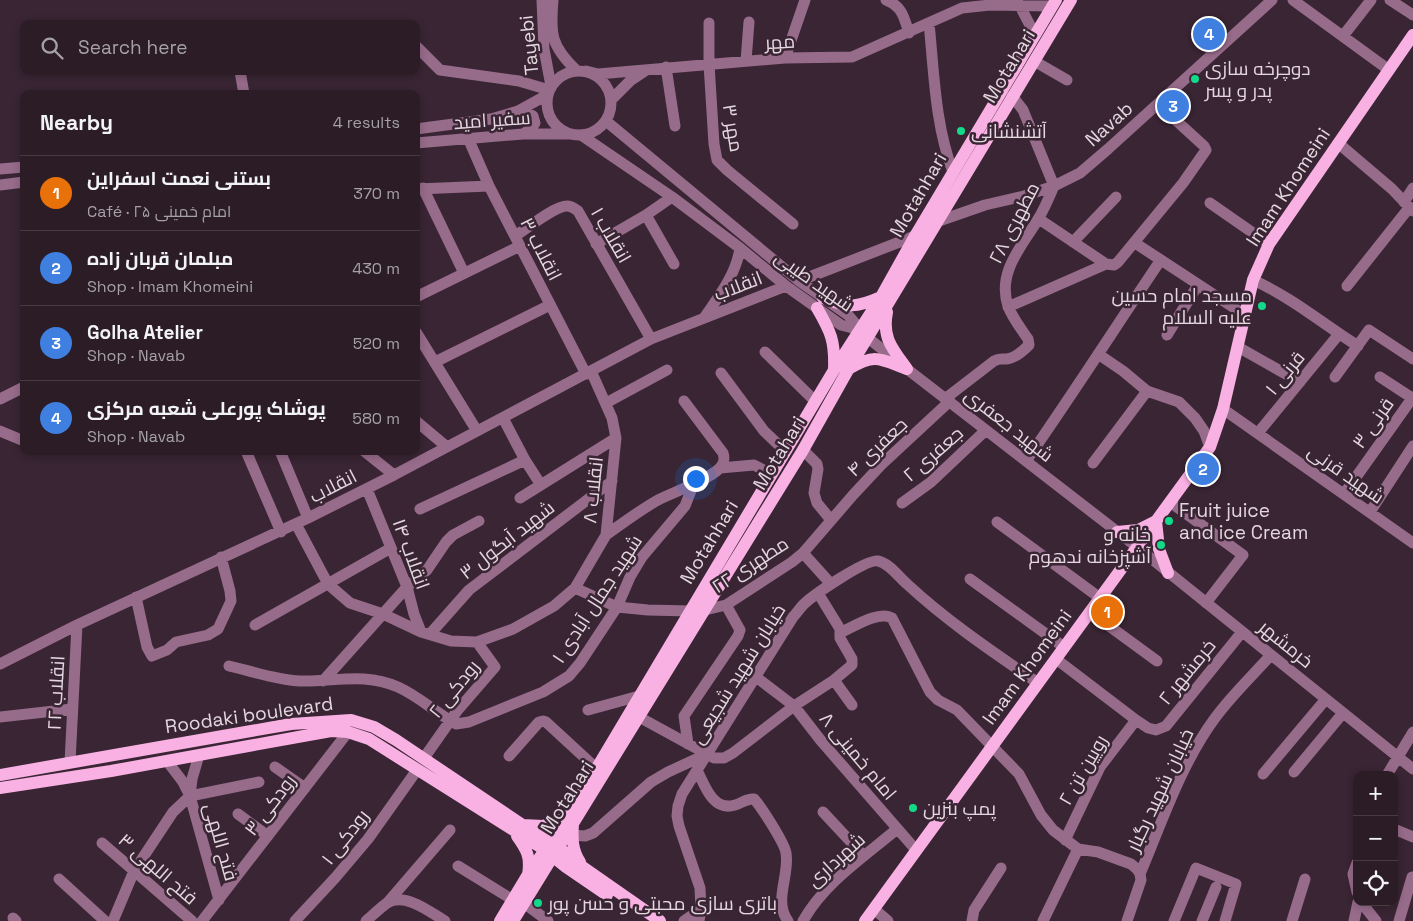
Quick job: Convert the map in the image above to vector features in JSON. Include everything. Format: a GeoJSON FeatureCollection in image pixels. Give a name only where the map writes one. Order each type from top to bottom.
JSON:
{"type":"FeatureCollection","features":[{"type":"Feature","properties":{"kind":"main road","name":"Motahari"},"geometry":{"type":"LineString","coordinates":[[885,301],[939,221],[987,127],[1012,96],[1071,0]]}},
{"type":"Feature","properties":{"kind":"main road","name":"Motahhari"},"geometry":{"type":"LineString","coordinates":[[864,334],[885,301],[915,236],[953,172],[987,127],[1050,2]]}},
{"type":"Feature","properties":{"kind":"main road","name":"Imam Khomeini"},"geometry":{"type":"LineString","coordinates":[[865,921],[1210,446],[1223,409],[1253,280],[1269,244],[1413,35]]}},
{"type":"Feature","properties":{"kind":"main road"},"geometry":{"type":"LineString","coordinates":[[885,301],[885,331],[888,343],[907,369],[880,358],[874,358],[865,359],[839,373],[833,337],[820,303],[851,306],[885,301]]}},
{"type":"Feature","properties":{"kind":"main road","name":"Motahari"},"geometry":{"type":"LineString","coordinates":[[572,820],[639,717],[803,450],[839,373],[864,334]]}},
{"type":"Feature","properties":{"kind":"main road","name":"Motahhari"},"geometry":{"type":"LineString","coordinates":[[500,921],[518,902],[572,820],[596,768],[771,474],[815,401],[839,373]]}},
{"type":"Feature","properties":{"kind":"main road"},"geometry":{"type":"LineString","coordinates":[[1117,532],[1138,530],[1156,521],[1159,549],[1168,573]]}},
{"type":"Feature","properties":{"kind":"main road","name":"Roodaki boulevard"},"geometry":{"type":"LineString","coordinates":[[0,775],[291,724],[351,720],[374,727],[424,758],[517,827]]}},
{"type":"Feature","properties":{"kind":"main road","name":"Roodaki boulevard"},"geometry":{"type":"LineString","coordinates":[[0,788],[199,756],[331,731],[348,732],[369,739],[416,770],[517,827],[552,849],[579,870]]}},
{"type":"Feature","properties":{"kind":"main road"},"geometry":{"type":"LineString","coordinates":[[647,921],[579,870],[575,855],[572,820],[542,826],[517,827],[530,863],[530,882],[558,872],[579,870],[660,921]]}},
{"type":"Feature","properties":{"kind":"main road"},"geometry":{"type":"LineString","coordinates":[[514,921],[518,902]]}},
{"type":"Feature","properties":{"kind":"street","name":"Tayebi"},"geometry":{"type":"LineString","coordinates":[[542,0],[544,49],[549,90]]}},
{"type":"Feature","properties":{"kind":"street","name":"Tayebi"},"geometry":{"type":"LineString","coordinates":[[553,0],[552,20],[557,50],[581,71]]}},
{"type":"Feature","properties":{"kind":"street"},"geometry":{"type":"LineString","coordinates":[[785,58],[805,0]]}},
{"type":"Feature","properties":{"kind":"street"},"geometry":{"type":"LineString","coordinates":[[886,0],[898,6],[909,33]]}},
{"type":"Feature","properties":{"kind":"street","name":"Navab"},"geometry":{"type":"LineString","coordinates":[[939,221],[985,205],[1024,196],[1054,186],[1080,173],[1272,0]]}},
{"type":"Feature","properties":{"kind":"street"},"geometry":{"type":"LineString","coordinates":[[1294,0],[1389,70]]}},
{"type":"Feature","properties":{"kind":"street"},"geometry":{"type":"LineString","coordinates":[[1343,36],[1371,0]]}},
{"type":"Feature","properties":{"kind":"street"},"geometry":{"type":"LineString","coordinates":[[1390,0],[1413,15]]}},
{"type":"Feature","properties":{"kind":"street","name":"مهر"},"geometry":{"type":"LineString","coordinates":[[581,71],[598,74],[785,58],[852,57],[962,8],[1050,2]]}},
{"type":"Feature","properties":{"kind":"street"},"geometry":{"type":"LineString","coordinates":[[1019,4],[1035,35]]}},
{"type":"Feature","properties":{"kind":"street"},"geometry":{"type":"LineString","coordinates":[[746,61],[749,22]]}},
{"type":"Feature","properties":{"kind":"street","name":"مهر ۳"},"geometry":{"type":"LineString","coordinates":[[709,23],[709,64],[714,144],[717,160],[793,224]]}},
{"type":"Feature","properties":{"kind":"street"},"geometry":{"type":"LineString","coordinates":[[929,23],[938,112],[947,156],[953,172]]}},
{"type":"Feature","properties":{"kind":"street"},"geometry":{"type":"LineString","coordinates":[[420,50],[440,70],[518,81],[549,90]]}},
{"type":"Feature","properties":{"kind":"street"},"geometry":{"type":"LineString","coordinates":[[1034,61],[1067,80]]}},
{"type":"Feature","properties":{"kind":"street"},"geometry":{"type":"LineString","coordinates":[[666,67],[675,126]]}},
{"type":"Feature","properties":{"kind":"street","name":"مهر"},"geometry":{"type":"LineString","coordinates":[[611,100],[630,81],[649,69]]}},
{"type":"Feature","properties":{"kind":"street"},"geometry":{"type":"LineString","coordinates":[[581,71],[596,75],[604,82],[609,90],[611,100],[610,111],[606,121],[599,128],[590,133],[576,135],[562,130],[554,124],[548,115],[546,105],[549,90],[562,75],[581,71]]}},
{"type":"Feature","properties":{"kind":"street"},"geometry":{"type":"LineString","coordinates":[[241,75],[243,90]]}},
{"type":"Feature","properties":{"kind":"street","name":"سفیر امید"},"geometry":{"type":"LineString","coordinates":[[420,128],[491,119],[518,111],[549,90]]}},
{"type":"Feature","properties":{"kind":"street","name":"مطهری ۲۸"},"geometry":{"type":"LineString","coordinates":[[1012,96],[1023,110],[1054,186],[1039,219],[1011,264],[1006,276],[1005,292],[1008,307],[1028,339]]}},
{"type":"Feature","properties":{"kind":"street"},"geometry":{"type":"LineString","coordinates":[[1039,219],[1106,264],[1114,265],[1118,262],[1135,243],[1206,150],[1204,146],[1158,104]]}},
{"type":"Feature","properties":{"kind":"street"},"geometry":{"type":"LineString","coordinates":[[518,111],[534,116],[535,123],[532,129],[523,134]]}},
{"type":"Feature","properties":{"kind":"street","name":"شهید طیبی"},"geometry":{"type":"LineString","coordinates":[[606,121],[800,281],[820,303]]}},
{"type":"Feature","properties":{"kind":"street","name":"سفیر امید"},"geometry":{"type":"LineString","coordinates":[[420,143],[523,134],[576,135]]}},
{"type":"Feature","properties":{"kind":"street","name":"شهید طیبی"},"geometry":{"type":"LineString","coordinates":[[576,135],[628,166],[672,197],[740,248],[786,286],[848,315],[864,334]]}},
{"type":"Feature","properties":{"kind":"street","name":"انقلاب ۳"},"geometry":{"type":"LineString","coordinates":[[468,138],[489,186],[550,305],[588,372]]}},
{"type":"Feature","properties":{"kind":"street"},"geometry":{"type":"LineString","coordinates":[[1338,143],[1368,167],[1409,207]]}},
{"type":"Feature","properties":{"kind":"street"},"geometry":{"type":"LineString","coordinates":[[628,166],[626,160],[628,154],[632,149],[639,148]]}},
{"type":"Feature","properties":{"kind":"street"},"geometry":{"type":"LineString","coordinates":[[0,169],[20,167]]}},
{"type":"Feature","properties":{"kind":"street"},"geometry":{"type":"LineString","coordinates":[[0,185],[20,182]]}},
{"type":"Feature","properties":{"kind":"street"},"geometry":{"type":"LineString","coordinates":[[464,273],[420,189],[489,186]]}},
{"type":"Feature","properties":{"kind":"street"},"geometry":{"type":"LineString","coordinates":[[1347,286],[1409,207],[1413,188]]}},
{"type":"Feature","properties":{"kind":"street"},"geometry":{"type":"LineString","coordinates":[[596,244],[672,197]]}},
{"type":"Feature","properties":{"kind":"street"},"geometry":{"type":"LineString","coordinates":[[1073,242],[1116,197]]}},
{"type":"Feature","properties":{"kind":"street"},"geometry":{"type":"LineString","coordinates":[[1210,203],[1269,244]]}},
{"type":"Feature","properties":{"kind":"street","name":"انقلاب ۱"},"geometry":{"type":"LineString","coordinates":[[518,241],[555,210],[568,206],[578,211],[651,339]]}},
{"type":"Feature","properties":{"kind":"street"},"geometry":{"type":"LineString","coordinates":[[646,214],[674,264]]}},
{"type":"Feature","properties":{"kind":"street"},"geometry":{"type":"LineString","coordinates":[[800,281],[915,236]]}},
{"type":"Feature","properties":{"kind":"street"},"geometry":{"type":"LineString","coordinates":[[420,295],[464,273],[518,241]]}},
{"type":"Feature","properties":{"kind":"street"},"geometry":{"type":"LineString","coordinates":[[1135,243],[1245,315]]}},
{"type":"Feature","properties":{"kind":"street","name":"انقلاب"},"geometry":{"type":"LineString","coordinates":[[704,318],[733,274],[740,248]]}},
{"type":"Feature","properties":{"kind":"street"},"geometry":{"type":"LineString","coordinates":[[1026,461],[1073,395],[1160,261]]}},
{"type":"Feature","properties":{"kind":"street"},"geometry":{"type":"LineString","coordinates":[[1008,307],[1106,264]]}},
{"type":"Feature","properties":{"kind":"street"},"geometry":{"type":"LineString","coordinates":[[1253,280],[1268,286],[1358,346]]}},
{"type":"Feature","properties":{"kind":"street"},"geometry":{"type":"LineString","coordinates":[[1167,335],[1198,285]]}},
{"type":"Feature","properties":{"kind":"street","name":"انقلاب"},"geometry":{"type":"LineString","coordinates":[[0,664],[136,597],[282,532],[368,489],[651,339],[786,286]]}},
{"type":"Feature","properties":{"kind":"street"},"geometry":{"type":"LineString","coordinates":[[434,362],[550,305]]}},
{"type":"Feature","properties":{"kind":"street"},"geometry":{"type":"LineString","coordinates":[[1335,377],[1370,330],[1413,359]]}},
{"type":"Feature","properties":{"kind":"street","name":"شهید جعفری"},"geometry":{"type":"LineString","coordinates":[[864,334],[1137,547]]}},
{"type":"Feature","properties":{"kind":"street","name":"قرنی ۱"},"geometry":{"type":"LineString","coordinates":[[1258,433],[1339,334]]}},
{"type":"Feature","properties":{"kind":"street"},"geometry":{"type":"LineString","coordinates":[[420,339],[477,431]]}},
{"type":"Feature","properties":{"kind":"street","name":"جعفری ۴"},"geometry":{"type":"LineString","coordinates":[[831,520],[881,466],[948,400],[994,361],[1013,357],[1026,347],[1029,342],[1028,339]]}},
{"type":"Feature","properties":{"kind":"street"},"geometry":{"type":"LineString","coordinates":[[1238,347],[1300,382]]}},
{"type":"Feature","properties":{"kind":"street"},"geometry":{"type":"LineString","coordinates":[[765,352],[815,401]]}},
{"type":"Feature","properties":{"kind":"street"},"geometry":{"type":"LineString","coordinates":[[1098,354],[1147,391],[1179,402],[1195,418],[1204,431],[1210,446]]}},
{"type":"Feature","properties":{"kind":"street"},"geometry":{"type":"LineString","coordinates":[[606,403],[667,370]]}},
{"type":"Feature","properties":{"kind":"street","name":"انقلاب ۸"},"geometry":{"type":"LineString","coordinates":[[328,584],[350,603],[451,641],[477,642],[513,629],[554,606],[575,588],[606,535],[616,438],[612,418],[606,403],[588,372]]}},
{"type":"Feature","properties":{"kind":"street"},"geometry":{"type":"LineString","coordinates":[[721,373],[764,431],[785,451]]}},
{"type":"Feature","properties":{"kind":"street"},"geometry":{"type":"LineString","coordinates":[[1380,377],[1413,398]]}},
{"type":"Feature","properties":{"kind":"street"},"geometry":{"type":"LineString","coordinates":[[0,399],[20,389]]}},
{"type":"Feature","properties":{"kind":"street"},"geometry":{"type":"LineString","coordinates":[[1093,463],[1147,391]]}},
{"type":"Feature","properties":{"kind":"street","name":"قرنی ۳"},"geometry":{"type":"LineString","coordinates":[[1344,494],[1413,398]]}},
{"type":"Feature","properties":{"kind":"street"},"geometry":{"type":"LineString","coordinates":[[684,401],[723,453],[724,458],[720,468]]}},
{"type":"Feature","properties":{"kind":"street","name":"شهید قرنی"},"geometry":{"type":"LineString","coordinates":[[1223,409],[1413,542]]}},
{"type":"Feature","properties":{"kind":"street"},"geometry":{"type":"LineString","coordinates":[[503,418],[525,460],[541,485]]}},
{"type":"Feature","properties":{"kind":"street"},"geometry":{"type":"LineString","coordinates":[[420,425],[447,447]]}},
{"type":"Feature","properties":{"kind":"street","name":"جعفری ۲"},"geometry":{"type":"LineString","coordinates":[[902,503],[931,482],[986,430]]}},
{"type":"Feature","properties":{"kind":"street"},"geometry":{"type":"LineString","coordinates":[[0,431],[20,438]]}},
{"type":"Feature","properties":{"kind":"street"},"geometry":{"type":"LineString","coordinates":[[520,498],[616,438]]}},
{"type":"Feature","properties":{"kind":"street"},"geometry":{"type":"LineString","coordinates":[[1370,512],[1413,446]]}},
{"type":"Feature","properties":{"kind":"street"},"geometry":{"type":"LineString","coordinates":[[803,450],[817,464],[818,469],[814,492],[817,502],[831,520]]}},
{"type":"Feature","properties":{"kind":"street"},"geometry":{"type":"LineString","coordinates":[[248,455],[282,532]]}},
{"type":"Feature","properties":{"kind":"street"},"geometry":{"type":"LineString","coordinates":[[282,455],[308,518]]}},
{"type":"Feature","properties":{"kind":"street"},"geometry":{"type":"LineString","coordinates":[[369,455],[394,475]]}},
{"type":"Feature","properties":{"kind":"street"},"geometry":{"type":"LineString","coordinates":[[420,509],[525,460]]}},
{"type":"Feature","properties":{"kind":"street"},"geometry":{"type":"LineString","coordinates":[[606,535],[656,501],[720,468],[754,465],[771,474]]}},
{"type":"Feature","properties":{"kind":"street","name":"شهید آبگول ۳"},"geometry":{"type":"LineString","coordinates":[[426,633],[469,590],[612,481]]}},
{"type":"Feature","properties":{"kind":"street","name":"شهید جمال آبادی ۱"},"geometry":{"type":"LineString","coordinates":[[450,720],[456,724],[469,722],[543,692],[569,676],[580,663],[617,607],[630,577],[642,557],[685,506],[694,483]]}},
{"type":"Feature","properties":{"kind":"street","name":"انقلاب ۱۴"},"geometry":{"type":"LineString","coordinates":[[368,489],[407,588],[414,614],[426,633]]}},
{"type":"Feature","properties":{"kind":"street"},"geometry":{"type":"LineString","coordinates":[[1170,502],[1243,555],[1206,603]]}},
{"type":"Feature","properties":{"kind":"street","name":"مطهری ۲۲"},"geometry":{"type":"LineString","coordinates":[[705,610],[726,605],[792,562],[803,553],[831,520]]}},
{"type":"Feature","properties":{"kind":"street"},"geometry":{"type":"LineString","coordinates":[[323,681],[407,588],[427,570],[440,548],[453,535],[479,521]]}},
{"type":"Feature","properties":{"kind":"street"},"geometry":{"type":"LineString","coordinates":[[997,522],[1100,598]]}},
{"type":"Feature","properties":{"kind":"street"},"geometry":{"type":"LineString","coordinates":[[296,524],[328,584]]}},
{"type":"Feature","properties":{"kind":"street","name":"خرمشهر"},"geometry":{"type":"LineString","coordinates":[[1137,547],[1413,769]]}},
{"type":"Feature","properties":{"kind":"street"},"geometry":{"type":"LineString","coordinates":[[255,625],[391,548]]}},
{"type":"Feature","properties":{"kind":"street"},"geometry":{"type":"LineString","coordinates":[[803,553],[831,584]]}},
{"type":"Feature","properties":{"kind":"street"},"geometry":{"type":"LineString","coordinates":[[136,597],[148,647],[152,656],[167,650],[176,642],[208,636],[218,629],[231,601],[221,558]]}},
{"type":"Feature","properties":{"kind":"street","name":"خیابان شهید شجیعی"},"geometry":{"type":"LineString","coordinates":[[700,915],[700,888],[679,826],[678,806],[682,794],[794,617],[803,605],[831,584],[871,561],[885,564],[935,610],[963,632],[1038,683]]}},
{"type":"Feature","properties":{"kind":"street"},"geometry":{"type":"LineString","coordinates":[[970,579],[1064,647]]}},
{"type":"Feature","properties":{"kind":"street"},"geometry":{"type":"LineString","coordinates":[[575,588],[617,607],[690,611]]}},
{"type":"Feature","properties":{"kind":"street"},"geometry":{"type":"LineString","coordinates":[[639,717],[718,759],[733,753],[794,706],[851,667],[853,662],[840,638],[840,629],[818,593]]}},
{"type":"Feature","properties":{"kind":"street"},"geometry":{"type":"LineString","coordinates":[[688,744],[684,716],[738,636],[740,630],[726,605]]}},
{"type":"Feature","properties":{"kind":"street"},"geometry":{"type":"LineString","coordinates":[[1090,612],[1157,661]]}},
{"type":"Feature","properties":{"kind":"street"},"geometry":{"type":"LineString","coordinates":[[840,633],[876,617],[883,615],[892,618],[930,692],[938,700],[957,710],[1019,774],[1041,814],[1053,830],[1078,849],[1098,852],[1131,864],[1137,868],[1140,874]]}},
{"type":"Feature","properties":{"kind":"street","name":"انقلاب ۲۲"},"geometry":{"type":"LineString","coordinates":[[70,762],[77,625]]}},
{"type":"Feature","properties":{"kind":"street","name":"خرمشهر ۲"},"geometry":{"type":"LineString","coordinates":[[1136,720],[1156,730],[1166,726],[1242,632]]}},
{"type":"Feature","properties":{"kind":"street","name":"رودکی ۲"},"geometry":{"type":"LineString","coordinates":[[424,758],[450,720],[495,667],[477,642]]}},
{"type":"Feature","properties":{"kind":"street","name":"خیابان شهید رگبار"},"geometry":{"type":"LineString","coordinates":[[1127,921],[1141,880],[1140,874],[1180,779],[1198,744],[1215,718],[1271,655]]}},
{"type":"Feature","properties":{"kind":"street"},"geometry":{"type":"LineString","coordinates":[[1056,659],[1136,720]]}},
{"type":"Feature","properties":{"kind":"street"},"geometry":{"type":"LineString","coordinates":[[229,666],[285,679],[323,681],[367,678],[398,687],[450,720]]}},
{"type":"Feature","properties":{"kind":"street","name":"امام خمینی ۸"},"geometry":{"type":"LineString","coordinates":[[756,677],[794,706],[822,742],[916,850]]}},
{"type":"Feature","properties":{"kind":"street"},"geometry":{"type":"LineString","coordinates":[[834,680],[852,705]]}},
{"type":"Feature","properties":{"kind":"street"},"geometry":{"type":"LineString","coordinates":[[588,710],[639,696]]}},
{"type":"Feature","properties":{"kind":"street"},"geometry":{"type":"LineString","coordinates":[[1263,774],[1326,699]]}},
{"type":"Feature","properties":{"kind":"street"},"geometry":{"type":"LineString","coordinates":[[0,717],[72,710]]}},
{"type":"Feature","properties":{"kind":"street"},"geometry":{"type":"LineString","coordinates":[[1294,772],[1343,713]]}},
{"type":"Feature","properties":{"kind":"street","name":"رویین تن ۲"},"geometry":{"type":"LineString","coordinates":[[1065,840],[1100,768],[1136,720]]}},
{"type":"Feature","properties":{"kind":"street"},"geometry":{"type":"LineString","coordinates":[[509,756],[539,722],[543,721],[596,768]]}},
{"type":"Feature","properties":{"kind":"street","name":"رودکی ۳"},"geometry":{"type":"LineString","coordinates":[[219,900],[348,732]]}},
{"type":"Feature","properties":{"kind":"street"},"geometry":{"type":"LineString","coordinates":[[1389,771],[1413,732]]}},
{"type":"Feature","properties":{"kind":"street"},"geometry":{"type":"LineString","coordinates":[[572,820],[585,836],[592,833],[651,782],[675,768],[707,754]]}},
{"type":"Feature","properties":{"kind":"street"},"geometry":{"type":"LineString","coordinates":[[190,796],[192,779],[199,756]]}},
{"type":"Feature","properties":{"kind":"street"},"geometry":{"type":"LineString","coordinates":[[168,761],[183,782],[190,796]]}},
{"type":"Feature","properties":{"kind":"street"},"geometry":{"type":"LineString","coordinates":[[275,767],[305,788]]}},
{"type":"Feature","properties":{"kind":"street","name":"رودکی ۱"},"geometry":{"type":"LineString","coordinates":[[295,921],[368,839],[416,770]]}},
{"type":"Feature","properties":{"kind":"street"},"geometry":{"type":"LineString","coordinates":[[698,770],[709,794],[721,806],[737,805],[750,798],[754,799],[786,850],[787,865],[782,893],[782,907],[784,916],[788,921]]}},
{"type":"Feature","properties":{"kind":"street"},"geometry":{"type":"LineString","coordinates":[[113,921],[134,871],[173,812],[190,796],[259,782]]}},
{"type":"Feature","properties":{"kind":"street","name":"فتح اللهی"},"geometry":{"type":"LineString","coordinates":[[190,796],[219,900],[202,921]]}},
{"type":"Feature","properties":{"kind":"street"},"geometry":{"type":"LineString","coordinates":[[823,812],[864,856]]}},
{"type":"Feature","properties":{"kind":"street"},"geometry":{"type":"LineString","coordinates":[[238,814],[268,836]]}},
{"type":"Feature","properties":{"kind":"street","name":"شهرداری"},"geometry":{"type":"LineString","coordinates":[[803,921],[819,897],[897,829]]}},
{"type":"Feature","properties":{"kind":"street"},"geometry":{"type":"LineString","coordinates":[[366,921],[388,902],[450,830]]}},
{"type":"Feature","properties":{"kind":"street"},"geometry":{"type":"LineString","coordinates":[[1398,830],[1413,836]]}},
{"type":"Feature","properties":{"kind":"street","name":"فتح اللهی ۳"},"geometry":{"type":"LineString","coordinates":[[102,843],[192,921]]}},
{"type":"Feature","properties":{"kind":"street"},"geometry":{"type":"LineString","coordinates":[[1048,918],[1078,849]]}},
{"type":"Feature","properties":{"kind":"street"},"geometry":{"type":"LineString","coordinates":[[458,866],[548,921]]}},
{"type":"Feature","properties":{"kind":"street"},"geometry":{"type":"LineString","coordinates":[[972,921],[974,910],[1001,868]]}},
{"type":"Feature","properties":{"kind":"street"},"geometry":{"type":"LineString","coordinates":[[1174,921],[1196,868],[1236,884],[1225,921]]}},
{"type":"Feature","properties":{"kind":"street"},"geometry":{"type":"LineString","coordinates":[[1399,921],[1412,877]]}},
{"type":"Feature","properties":{"kind":"street"},"geometry":{"type":"LineString","coordinates":[[59,879],[105,921]]}},
{"type":"Feature","properties":{"kind":"street"},"geometry":{"type":"LineString","coordinates":[[1292,921],[1305,879]]}},
{"type":"Feature","properties":{"kind":"street"},"geometry":{"type":"LineString","coordinates":[[1202,921],[1216,887]]}},
{"type":"Feature","properties":{"kind":"street"},"geometry":{"type":"LineString","coordinates":[[388,902],[404,900],[420,906],[445,921]]}},
{"type":"Feature","properties":{"kind":"street"},"geometry":{"type":"LineString","coordinates":[[1354,921],[1359,906]]}},
{"type":"Feature","properties":{"kind":"street"},"geometry":{"type":"LineString","coordinates":[[1363,906],[1376,921]]}},
{"type":"Feature","properties":{"kind":"street"},"geometry":{"type":"LineString","coordinates":[[874,910],[888,921]]}},
{"type":"Feature","properties":{"kind":"street"},"geometry":{"type":"LineString","coordinates":[[684,921],[700,915]]}},
{"type":"Feature","properties":{"kind":"place","name":"پوشاک پورعلی شعبه مرکزی"},"geometry":{"type":"Point","coordinates":[1209,34]}},
{"type":"Feature","properties":{"kind":"place","name":"دوچرخه سازی پدر و پسر"},"geometry":{"type":"Point","coordinates":[1195,79]}},
{"type":"Feature","properties":{"kind":"place","name":"Golha Atelier"},"geometry":{"type":"Point","coordinates":[1173,106]}},
{"type":"Feature","properties":{"kind":"place","name":"آتشنشانی"},"geometry":{"type":"Point","coordinates":[961,131]}},
{"type":"Feature","properties":{"kind":"place","name":"مسجد امام حسین علیه السلام"},"geometry":{"type":"Point","coordinates":[1262,306]}},
{"type":"Feature","properties":{"kind":"place","name":"مبلمان قربان زاده"},"geometry":{"type":"Point","coordinates":[1203,469]}},
{"type":"Feature","properties":{"kind":"place","name":"Fruit juice and ice Cream"},"geometry":{"type":"Point","coordinates":[1169,521]}},
{"type":"Feature","properties":{"kind":"place","name":"خانه و آشپزخانه ندهوم"},"geometry":{"type":"Point","coordinates":[1161,545]}},
{"type":"Feature","properties":{"kind":"place","name":"بستنی نعمت اسفراین"},"geometry":{"type":"Point","coordinates":[1107,612]}},
{"type":"Feature","properties":{"kind":"place","name":"پمپ بنزین"},"geometry":{"type":"Point","coordinates":[913,808]}},
{"type":"Feature","properties":{"kind":"place","name":"باتری سازی محبتی و حسن پور"},"geometry":{"type":"Point","coordinates":[538,903]}}]}
